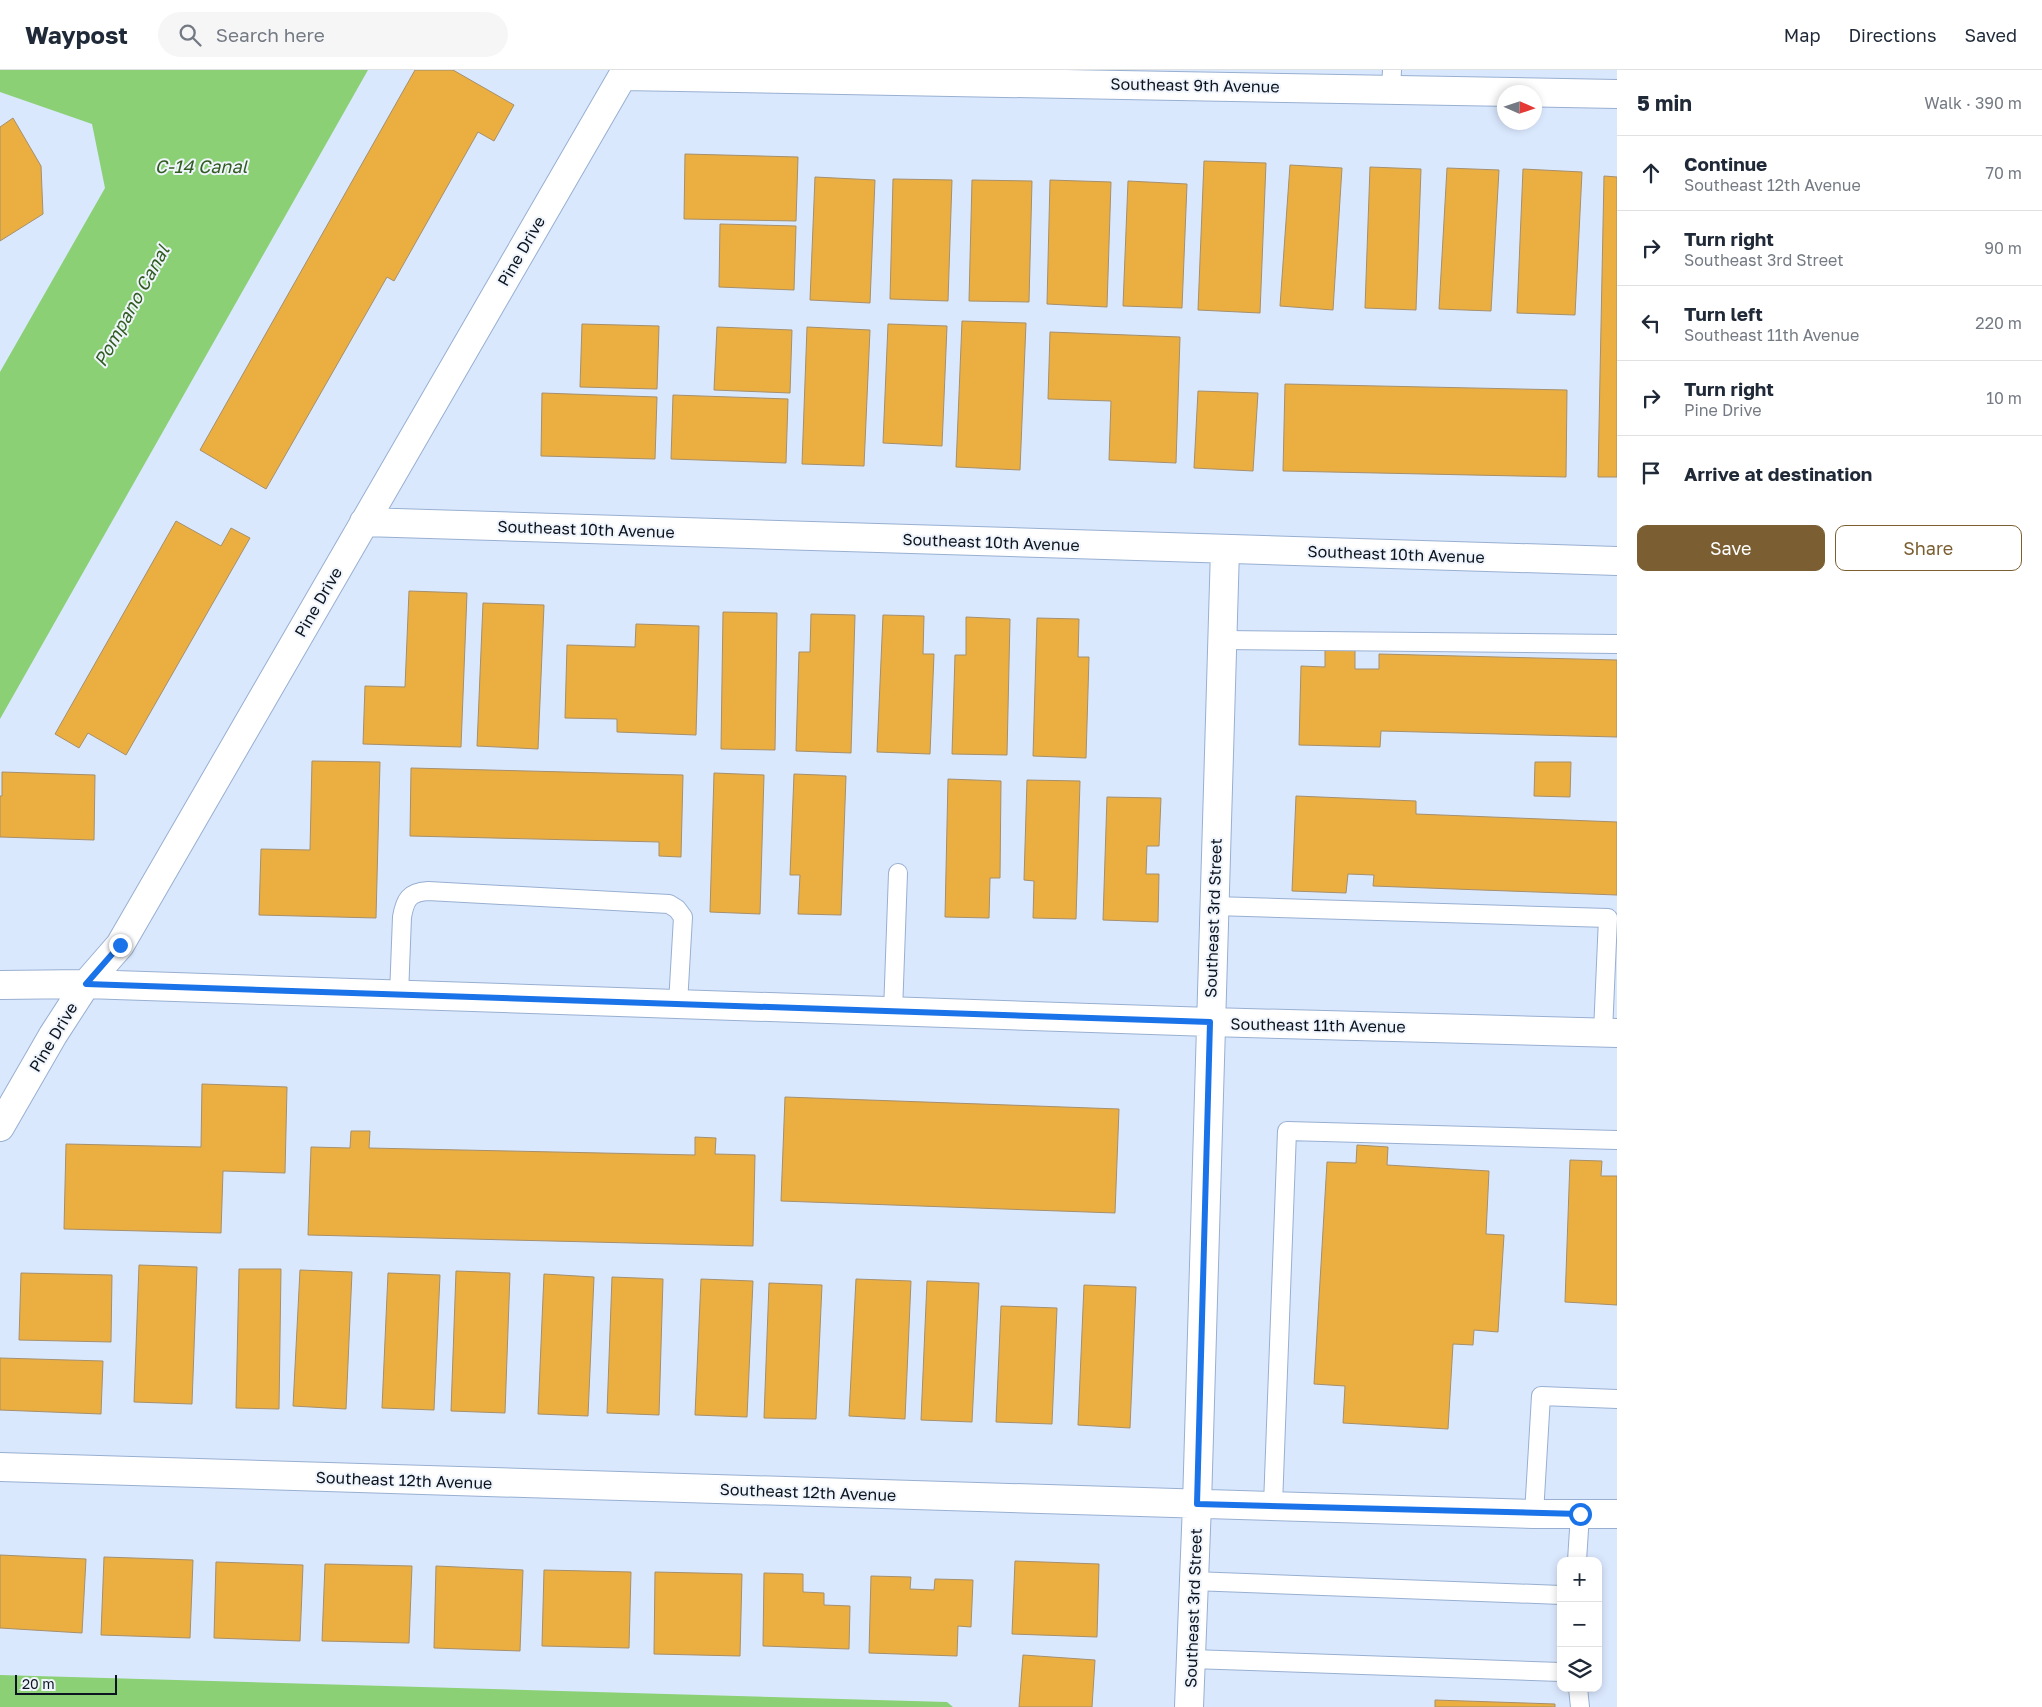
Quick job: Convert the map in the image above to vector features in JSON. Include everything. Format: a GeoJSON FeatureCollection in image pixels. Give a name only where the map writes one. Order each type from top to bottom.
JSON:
{"type":"FeatureCollection","features":[{"type":"Feature","properties":{"kind":"street","name":"Southeast 9th Avenue"},"geometry":{"type":"LineString","coordinates":[[624,73],[1391,79],[1617,94]]}},
{"type":"Feature","properties":{"kind":"street","name":"Pine Drive"},"geometry":{"type":"LineString","coordinates":[[0,1127],[53,1035],[86,984],[120,945],[624,73]]}},
{"type":"Feature","properties":{"kind":"street","name":"Southeast 10th Avenue"},"geometry":{"type":"LineString","coordinates":[[364,522],[1617,561]]}},
{"type":"Feature","properties":{"kind":"street","name":"Southeast 3rd Street"},"geometry":{"type":"LineString","coordinates":[[1189,1707],[1197,1504],[1225,549]]}},
{"type":"Feature","properties":{"kind":"street","name":"Southeast 11th Avenue"},"geometry":{"type":"LineString","coordinates":[[0,986],[86,984],[1210,1022],[1610,1032]]}},
{"type":"Feature","properties":{"kind":"street","name":"Southeast 12th Avenue"},"geometry":{"type":"LineString","coordinates":[[0,1467],[1534,1514],[1617,1514]]}},
{"type":"Feature","properties":{"kind":"lane"},"geometry":{"type":"LineString","coordinates":[[1222,640],[1617,644]]}},
{"type":"Feature","properties":{"kind":"lane"},"geometry":{"type":"LineString","coordinates":[[893,1012],[898,874]]}},
{"type":"Feature","properties":{"kind":"lane"},"geometry":{"type":"LineString","coordinates":[[399,995],[404,905],[410,896],[417,892],[428,891],[669,904],[677,909],[683,917],[678,1004]]}},
{"type":"Feature","properties":{"kind":"lane"},"geometry":{"type":"LineString","coordinates":[[1214,906],[1608,918],[1610,1032]]}},
{"type":"Feature","properties":{"kind":"lane"},"geometry":{"type":"LineString","coordinates":[[1273,1506],[1287,1131],[1617,1140]]}},
{"type":"Feature","properties":{"kind":"lane"},"geometry":{"type":"LineString","coordinates":[[1534,1514],[1541,1396],[1617,1399]]}},
{"type":"Feature","properties":{"kind":"lane"},"geometry":{"type":"LineString","coordinates":[[1578,1557],[1580,1514]]}},
{"type":"Feature","properties":{"kind":"lane"},"geometry":{"type":"LineString","coordinates":[[1193,1582],[1557,1595]]}},
{"type":"Feature","properties":{"kind":"lane"},"geometry":{"type":"LineString","coordinates":[[1191,1659],[1557,1672]]}},
{"type":"Feature","properties":{"kind":"lane"},"geometry":{"type":"LineString","coordinates":[[1578,1692],[1580,1707]]}},
{"type":"Feature","properties":{"kind":"water","name":"C-14 Canal"},"geometry":{"type":"Polygon","coordinates":[[[0,70],[368,70],[0,719],[0,372],[105,188],[92,124],[0,92],[0,70]]]}},
{"type":"Feature","properties":{"kind":"water"},"geometry":{"type":"Polygon","coordinates":[[[0,1675],[947,1702],[953,1707],[0,1707],[0,1675]]]}},
{"type":"Feature","properties":{"kind":"building"},"geometry":{"type":"Polygon","coordinates":[[[415,70],[453,70],[514,105],[494,141],[478,132],[394,281],[387,277],[266,489],[200,450],[415,70]]]}},
{"type":"Feature","properties":{"kind":"building"},"geometry":{"type":"Polygon","coordinates":[[[13,118],[41,166],[43,214],[0,241],[0,127],[13,118]]]}},
{"type":"Feature","properties":{"kind":"building"},"geometry":{"type":"Polygon","coordinates":[[[685,154],[798,157],[796,221],[684,219],[685,154]]]}},
{"type":"Feature","properties":{"kind":"building"},"geometry":{"type":"Polygon","coordinates":[[[1204,161],[1266,163],[1260,313],[1198,310],[1204,161]]]}},
{"type":"Feature","properties":{"kind":"building"},"geometry":{"type":"Polygon","coordinates":[[[1290,165],[1342,168],[1333,310],[1280,306],[1290,165]]]}},
{"type":"Feature","properties":{"kind":"building"},"geometry":{"type":"Polygon","coordinates":[[[1370,167],[1421,169],[1416,310],[1365,308],[1370,167]]]}},
{"type":"Feature","properties":{"kind":"building"},"geometry":{"type":"Polygon","coordinates":[[[1447,168],[1499,170],[1491,311],[1439,309],[1447,168]]]}},
{"type":"Feature","properties":{"kind":"building"},"geometry":{"type":"Polygon","coordinates":[[[1523,169],[1582,172],[1575,315],[1517,313],[1523,169]]]}},
{"type":"Feature","properties":{"kind":"building"},"geometry":{"type":"Polygon","coordinates":[[[1604,176],[1617,177],[1617,477],[1598,477],[1604,176]]]}},
{"type":"Feature","properties":{"kind":"building"},"geometry":{"type":"Polygon","coordinates":[[[815,177],[875,180],[870,303],[810,300],[815,177]]]}},
{"type":"Feature","properties":{"kind":"building"},"geometry":{"type":"Polygon","coordinates":[[[893,179],[952,180],[948,301],[890,299],[893,179]]]}},
{"type":"Feature","properties":{"kind":"building"},"geometry":{"type":"Polygon","coordinates":[[[972,180],[1032,181],[1029,302],[969,301],[972,180]]]}},
{"type":"Feature","properties":{"kind":"building"},"geometry":{"type":"Polygon","coordinates":[[[1050,180],[1111,182],[1107,307],[1047,304],[1050,180]]]}},
{"type":"Feature","properties":{"kind":"building"},"geometry":{"type":"Polygon","coordinates":[[[1128,181],[1187,184],[1182,308],[1123,306],[1128,181]]]}},
{"type":"Feature","properties":{"kind":"building"},"geometry":{"type":"Polygon","coordinates":[[[720,224],[796,226],[794,290],[719,287],[720,224]]]}},
{"type":"Feature","properties":{"kind":"building"},"geometry":{"type":"Polygon","coordinates":[[[962,321],[1026,323],[1020,470],[956,467],[962,321]]]}},
{"type":"Feature","properties":{"kind":"building"},"geometry":{"type":"Polygon","coordinates":[[[582,324],[659,326],[657,389],[580,387],[582,324]]]}},
{"type":"Feature","properties":{"kind":"building"},"geometry":{"type":"Polygon","coordinates":[[[888,324],[947,326],[942,446],[883,443],[888,324]]]}},
{"type":"Feature","properties":{"kind":"building"},"geometry":{"type":"Polygon","coordinates":[[[717,327],[792,330],[790,393],[714,390],[717,327]]]}},
{"type":"Feature","properties":{"kind":"building"},"geometry":{"type":"Polygon","coordinates":[[[807,327],[870,330],[864,466],[802,464],[807,327]]]}},
{"type":"Feature","properties":{"kind":"building"},"geometry":{"type":"Polygon","coordinates":[[[1050,332],[1180,337],[1176,463],[1109,460],[1111,401],[1048,399],[1050,332]]]}},
{"type":"Feature","properties":{"kind":"building"},"geometry":{"type":"Polygon","coordinates":[[[1285,384],[1567,390],[1566,477],[1283,471],[1285,384]]]}},
{"type":"Feature","properties":{"kind":"building"},"geometry":{"type":"Polygon","coordinates":[[[1198,391],[1258,393],[1253,471],[1194,468],[1198,391]]]}},
{"type":"Feature","properties":{"kind":"building"},"geometry":{"type":"Polygon","coordinates":[[[542,393],[657,397],[655,459],[541,456],[542,393]]]}},
{"type":"Feature","properties":{"kind":"building"},"geometry":{"type":"Polygon","coordinates":[[[673,395],[788,399],[786,463],[671,459],[673,395]]]}},
{"type":"Feature","properties":{"kind":"building"},"geometry":{"type":"Polygon","coordinates":[[[176,521],[221,546],[231,528],[250,538],[126,755],[88,733],[79,748],[55,734],[176,521]]]}},
{"type":"Feature","properties":{"kind":"building"},"geometry":{"type":"Polygon","coordinates":[[[409,591],[467,593],[461,747],[363,744],[365,686],[405,687],[409,591]]]}},
{"type":"Feature","properties":{"kind":"building"},"geometry":{"type":"Polygon","coordinates":[[[483,603],[544,605],[538,749],[477,746],[483,603]]]}},
{"type":"Feature","properties":{"kind":"building"},"geometry":{"type":"Polygon","coordinates":[[[723,612],[777,613],[775,750],[721,749],[723,612]]]}},
{"type":"Feature","properties":{"kind":"building"},"geometry":{"type":"Polygon","coordinates":[[[811,614],[855,615],[851,753],[796,751],[799,652],[810,652],[811,614]]]}},
{"type":"Feature","properties":{"kind":"building"},"geometry":{"type":"Polygon","coordinates":[[[883,615],[924,616],[923,654],[934,654],[930,754],[877,752],[883,615]]]}},
{"type":"Feature","properties":{"kind":"building"},"geometry":{"type":"Polygon","coordinates":[[[966,617],[1010,619],[1007,755],[952,754],[955,655],[966,655],[966,617]]]}},
{"type":"Feature","properties":{"kind":"building"},"geometry":{"type":"Polygon","coordinates":[[[1037,618],[1079,619],[1078,657],[1089,657],[1086,758],[1033,756],[1037,618]]]}},
{"type":"Feature","properties":{"kind":"building"},"geometry":{"type":"Polygon","coordinates":[[[636,624],[699,626],[696,735],[617,732],[617,719],[565,718],[567,645],[635,647],[636,624]]]}},
{"type":"Feature","properties":{"kind":"building"},"geometry":{"type":"Polygon","coordinates":[[[1325,647],[1355,648],[1355,669],[1379,669],[1379,654],[1617,660],[1617,737],[1381,731],[1380,747],[1299,745],[1301,666],[1325,667],[1325,647]]]}},
{"type":"Feature","properties":{"kind":"building"},"geometry":{"type":"Polygon","coordinates":[[[312,761],[380,762],[376,918],[259,915],[261,849],[310,850],[312,761]]]}},
{"type":"Feature","properties":{"kind":"building"},"geometry":{"type":"Polygon","coordinates":[[[1535,762],[1571,762],[1570,797],[1534,796],[1535,762]]]}},
{"type":"Feature","properties":{"kind":"building"},"geometry":{"type":"Polygon","coordinates":[[[411,768],[683,775],[681,857],[659,856],[659,842],[410,836],[411,768]]]}},
{"type":"Feature","properties":{"kind":"building"},"geometry":{"type":"Polygon","coordinates":[[[2,772],[95,775],[94,840],[0,837],[2,772]]]}},
{"type":"Feature","properties":{"kind":"building"},"geometry":{"type":"Polygon","coordinates":[[[714,773],[764,775],[760,914],[710,912],[714,773]]]}},
{"type":"Feature","properties":{"kind":"building"},"geometry":{"type":"Polygon","coordinates":[[[794,774],[846,776],[841,915],[798,914],[800,875],[790,875],[794,774]]]}},
{"type":"Feature","properties":{"kind":"building"},"geometry":{"type":"Polygon","coordinates":[[[948,779],[1001,781],[1000,878],[990,878],[989,918],[945,917],[948,779]]]}},
{"type":"Feature","properties":{"kind":"building"},"geometry":{"type":"Polygon","coordinates":[[[1027,780],[1080,781],[1076,919],[1033,918],[1034,881],[1024,880],[1027,780]]]}},
{"type":"Feature","properties":{"kind":"building"},"geometry":{"type":"Polygon","coordinates":[[[1296,796],[1416,801],[1416,814],[1617,822],[1617,895],[1373,886],[1374,875],[1348,874],[1346,893],[1292,891],[1296,796]]]}},
{"type":"Feature","properties":{"kind":"building"},"geometry":{"type":"Polygon","coordinates":[[[1107,797],[1161,798],[1159,846],[1147,846],[1146,874],[1159,874],[1158,922],[1103,920],[1107,797]]]}},
{"type":"Feature","properties":{"kind":"building"},"geometry":{"type":"Polygon","coordinates":[[[202,1084],[287,1087],[285,1173],[223,1171],[221,1233],[64,1229],[66,1144],[201,1147],[202,1084]]]}},
{"type":"Feature","properties":{"kind":"building"},"geometry":{"type":"Polygon","coordinates":[[[785,1097],[1119,1109],[1115,1213],[781,1201],[785,1097]]]}},
{"type":"Feature","properties":{"kind":"building"},"geometry":{"type":"Polygon","coordinates":[[[351,1131],[370,1131],[369,1148],[695,1155],[695,1137],[716,1138],[715,1154],[755,1155],[753,1246],[308,1235],[311,1147],[350,1148],[351,1131]]]}},
{"type":"Feature","properties":{"kind":"building"},"geometry":{"type":"Polygon","coordinates":[[[1357,1145],[1388,1147],[1387,1165],[1489,1171],[1486,1234],[1504,1235],[1498,1332],[1474,1330],[1473,1345],[1453,1344],[1448,1429],[1343,1423],[1345,1386],[1314,1384],[1327,1162],[1356,1163],[1357,1145]]]}},
{"type":"Feature","properties":{"kind":"building"},"geometry":{"type":"Polygon","coordinates":[[[1570,1160],[1602,1161],[1601,1176],[1617,1176],[1617,1305],[1565,1302],[1570,1160]]]}},
{"type":"Feature","properties":{"kind":"building"},"geometry":{"type":"Polygon","coordinates":[[[139,1265],[197,1267],[192,1404],[134,1402],[139,1265]]]}},
{"type":"Feature","properties":{"kind":"building"},"geometry":{"type":"Polygon","coordinates":[[[239,1269],[281,1269],[279,1409],[236,1408],[239,1269]]]}},
{"type":"Feature","properties":{"kind":"building"},"geometry":{"type":"Polygon","coordinates":[[[300,1270],[352,1272],[346,1409],[293,1406],[300,1270]]]}},
{"type":"Feature","properties":{"kind":"building"},"geometry":{"type":"Polygon","coordinates":[[[456,1271],[510,1273],[505,1413],[451,1411],[456,1271]]]}},
{"type":"Feature","properties":{"kind":"building"},"geometry":{"type":"Polygon","coordinates":[[[21,1273],[112,1275],[111,1342],[19,1340],[21,1273]]]}},
{"type":"Feature","properties":{"kind":"building"},"geometry":{"type":"Polygon","coordinates":[[[388,1273],[440,1275],[434,1410],[382,1408],[388,1273]]]}},
{"type":"Feature","properties":{"kind":"building"},"geometry":{"type":"Polygon","coordinates":[[[544,1274],[594,1277],[588,1416],[538,1414],[544,1274]]]}},
{"type":"Feature","properties":{"kind":"building"},"geometry":{"type":"Polygon","coordinates":[[[612,1277],[663,1279],[659,1415],[607,1413],[612,1277]]]}},
{"type":"Feature","properties":{"kind":"building"},"geometry":{"type":"Polygon","coordinates":[[[701,1279],[753,1281],[747,1417],[695,1415],[701,1279]]]}},
{"type":"Feature","properties":{"kind":"building"},"geometry":{"type":"Polygon","coordinates":[[[856,1279],[911,1281],[905,1419],[849,1416],[856,1279]]]}},
{"type":"Feature","properties":{"kind":"building"},"geometry":{"type":"Polygon","coordinates":[[[927,1281],[979,1283],[972,1422],[921,1420],[927,1281]]]}},
{"type":"Feature","properties":{"kind":"building"},"geometry":{"type":"Polygon","coordinates":[[[769,1283],[822,1285],[816,1419],[764,1418],[769,1283]]]}},
{"type":"Feature","properties":{"kind":"building"},"geometry":{"type":"Polygon","coordinates":[[[1084,1285],[1136,1287],[1130,1428],[1078,1425],[1084,1285]]]}},
{"type":"Feature","properties":{"kind":"building"},"geometry":{"type":"Polygon","coordinates":[[[1001,1306],[1057,1308],[1052,1424],[996,1422],[1001,1306]]]}},
{"type":"Feature","properties":{"kind":"building"},"geometry":{"type":"Polygon","coordinates":[[[0,1358],[103,1361],[101,1414],[0,1410],[0,1358]]]}},
{"type":"Feature","properties":{"kind":"building"},"geometry":{"type":"Polygon","coordinates":[[[0,1555],[86,1559],[82,1633],[0,1628],[0,1555]]]}},
{"type":"Feature","properties":{"kind":"building"},"geometry":{"type":"Polygon","coordinates":[[[104,1557],[193,1560],[190,1638],[101,1635],[104,1557]]]}},
{"type":"Feature","properties":{"kind":"building"},"geometry":{"type":"Polygon","coordinates":[[[1015,1561],[1099,1564],[1097,1637],[1012,1634],[1015,1561]]]}},
{"type":"Feature","properties":{"kind":"building"},"geometry":{"type":"Polygon","coordinates":[[[216,1562],[303,1565],[300,1641],[214,1638],[216,1562]]]}},
{"type":"Feature","properties":{"kind":"building"},"geometry":{"type":"Polygon","coordinates":[[[325,1564],[412,1566],[409,1643],[322,1641],[325,1564]]]}},
{"type":"Feature","properties":{"kind":"building"},"geometry":{"type":"Polygon","coordinates":[[[436,1566],[523,1570],[520,1651],[434,1648],[436,1566]]]}},
{"type":"Feature","properties":{"kind":"building"},"geometry":{"type":"Polygon","coordinates":[[[544,1570],[631,1572],[629,1648],[542,1646],[544,1570]]]}},
{"type":"Feature","properties":{"kind":"building"},"geometry":{"type":"Polygon","coordinates":[[[655,1572],[742,1574],[740,1656],[654,1654],[655,1572]]]}},
{"type":"Feature","properties":{"kind":"building"},"geometry":{"type":"Polygon","coordinates":[[[764,1573],[803,1574],[803,1592],[824,1593],[824,1605],[850,1606],[849,1649],[763,1646],[764,1573]]]}},
{"type":"Feature","properties":{"kind":"building"},"geometry":{"type":"Polygon","coordinates":[[[871,1576],[911,1577],[910,1589],[934,1590],[935,1579],[973,1580],[971,1627],[958,1626],[957,1656],[869,1653],[871,1576]]]}},
{"type":"Feature","properties":{"kind":"building"},"geometry":{"type":"Polygon","coordinates":[[[1023,1655],[1095,1660],[1092,1707],[1019,1707],[1023,1655]]]}},
{"type":"Feature","properties":{"kind":"building"},"geometry":{"type":"Polygon","coordinates":[[[1435,1700],[1555,1704],[1555,1707],[1435,1707],[1435,1700]]]}},
{"type":"Feature","properties":{"kind":"route"},"geometry":{"type":"LineString","coordinates":[[120,945],[86,984],[1210,1022],[1197,1504],[1580,1514]]}},
{"type":"Feature","properties":{"kind":"water label","name":"Pompano Canal"},"geometry":{"type":"Point","coordinates":[132,306]}}]}
